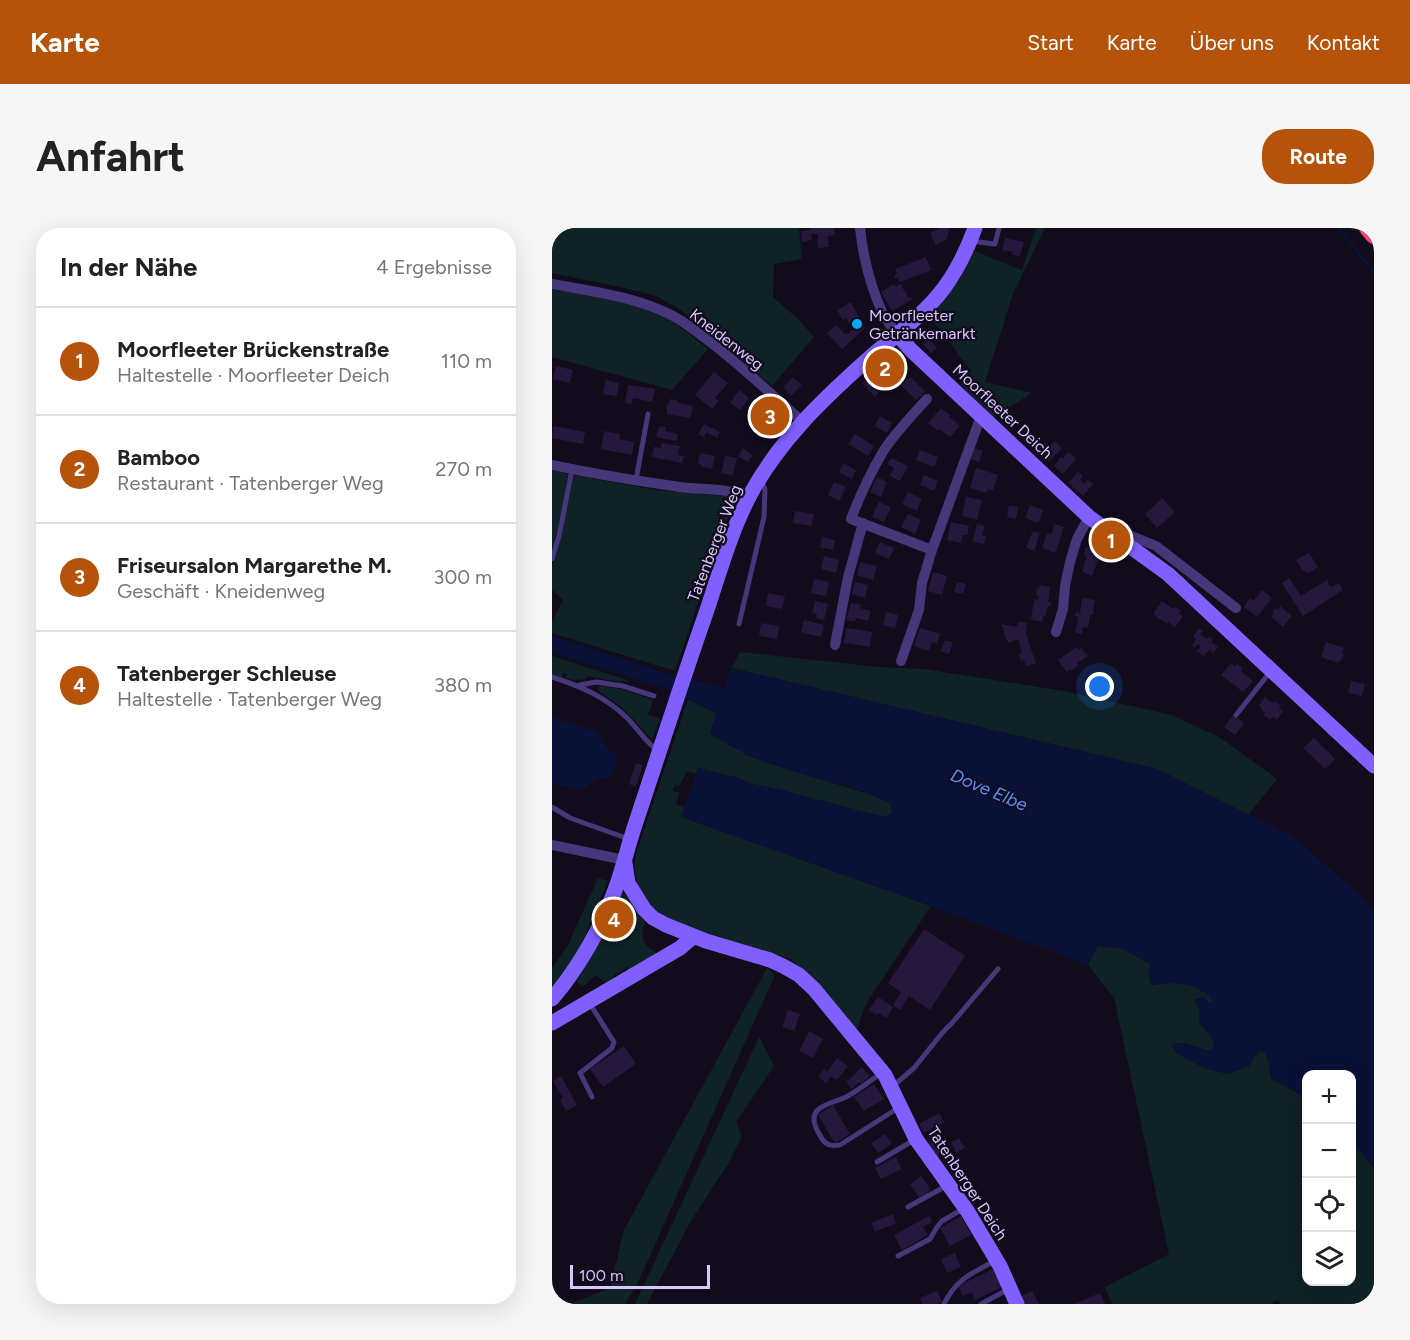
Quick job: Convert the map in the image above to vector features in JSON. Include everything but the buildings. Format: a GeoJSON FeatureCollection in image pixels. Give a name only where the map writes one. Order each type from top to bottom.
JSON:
{"type":"FeatureCollection","features":[{"type":"Feature","properties":{"kind":"highway"},"geometry":{"type":"LineString","coordinates":[[1368,228],[1374,235]]}},
{"type":"Feature","properties":{"kind":"street","name":"Moorfleeter Deich"},"geometry":{"type":"LineString","coordinates":[[860,228],[862,249],[884,315],[911,350],[1089,517],[1168,573],[1374,766]]}},
{"type":"Feature","properties":{"kind":"street","name":"Tatenberger Weg"},"geometry":{"type":"LineString","coordinates":[[660,752],[732,535],[760,477],[772,458],[802,421],[943,290],[967,252],[973,234]]}},
{"type":"Feature","properties":{"kind":"street","name":"Kneidenweg"},"geometry":{"type":"LineString","coordinates":[[552,284],[647,304],[672,315],[692,327],[725,353],[802,421]]}},
{"type":"Feature","properties":{"kind":"street"},"geometry":{"type":"LineString","coordinates":[[927,399],[904,424],[885,450],[865,485],[851,519],[932,550]]}},
{"type":"Feature","properties":{"kind":"street"},"geometry":{"type":"LineString","coordinates":[[901,661],[919,610],[922,583],[932,550],[981,416]]}},
{"type":"Feature","properties":{"kind":"street"},"geometry":{"type":"LineString","coordinates":[[552,465],[636,481],[734,492],[749,497]]}},
{"type":"Feature","properties":{"kind":"street"},"geometry":{"type":"LineString","coordinates":[[1056,632],[1064,609],[1065,586],[1070,562],[1077,539],[1089,517]]}},
{"type":"Feature","properties":{"kind":"street"},"geometry":{"type":"LineString","coordinates":[[835,645],[848,577],[863,523]]}},
{"type":"Feature","properties":{"kind":"street","name":"Moorfleeter Deich"},"geometry":{"type":"LineString","coordinates":[[1112,532],[1122,532],[1156,546],[1236,608]]}},
{"type":"Feature","properties":{"kind":"street"},"geometry":{"type":"LineString","coordinates":[[552,999],[571,975],[591,942],[615,890],[660,752]]}},
{"type":"Feature","properties":{"kind":"street"},"geometry":{"type":"LineString","coordinates":[[552,844],[624,860]]}},
{"type":"Feature","properties":{"kind":"street","name":"Tatenberger Deich"},"geometry":{"type":"LineString","coordinates":[[624,860],[628,883],[644,909],[653,918],[694,936],[770,960],[799,975],[814,989],[882,1072],[916,1139],[965,1207],[997,1260],[1017,1304]]}},
{"type":"Feature","properties":{"kind":"street"},"geometry":{"type":"LineString","coordinates":[[552,1023],[680,948],[694,936]]}},
{"type":"Feature","properties":{"kind":"lane"},"geometry":{"type":"LineString","coordinates":[[973,234],[995,244],[999,228]]}},
{"type":"Feature","properties":{"kind":"lane"},"geometry":{"type":"LineString","coordinates":[[636,481],[648,414]]}},
{"type":"Feature","properties":{"kind":"lane"},"geometry":{"type":"LineString","coordinates":[[552,559],[559,536],[572,469]]}},
{"type":"Feature","properties":{"kind":"lane"},"geometry":{"type":"LineString","coordinates":[[739,624],[764,517],[765,489],[760,477]]}},
{"type":"Feature","properties":{"kind":"lane"},"geometry":{"type":"LineString","coordinates":[[1236,715],[1271,670]]}},
{"type":"Feature","properties":{"kind":"lane"},"geometry":{"type":"LineString","coordinates":[[552,677],[578,686],[604,699],[627,718],[650,745],[660,752]]}},
{"type":"Feature","properties":{"kind":"lane"},"geometry":{"type":"LineString","coordinates":[[578,686],[596,682],[623,686],[654,696]]}},
{"type":"Feature","properties":{"kind":"lane"},"geometry":{"type":"LineString","coordinates":[[552,807],[570,818],[630,840]]}},
{"type":"Feature","properties":{"kind":"lane"},"geometry":{"type":"LineString","coordinates":[[892,1088],[914,1068],[998,969]]}},
{"type":"Feature","properties":{"kind":"lane"},"geometry":{"type":"LineString","coordinates":[[589,1002],[614,1042],[612,1048],[580,1074],[592,1097]]}},
{"type":"Feature","properties":{"kind":"lane"},"geometry":{"type":"LineString","coordinates":[[882,1072],[845,1097],[823,1106],[816,1113],[813,1119],[814,1124],[823,1141],[833,1146],[840,1145],[901,1106]]}},
{"type":"Feature","properties":{"kind":"lane"},"geometry":{"type":"LineString","coordinates":[[877,1161],[916,1139]]}},
{"type":"Feature","properties":{"kind":"lane"},"geometry":{"type":"LineString","coordinates":[[908,1207],[949,1184]]}},
{"type":"Feature","properties":{"kind":"lane"},"geometry":{"type":"LineString","coordinates":[[898,1256],[930,1239],[942,1221],[965,1207]]}},
{"type":"Feature","properties":{"kind":"lane"},"geometry":{"type":"LineString","coordinates":[[945,1304],[959,1282],[997,1260]]}},
{"type":"Feature","properties":{"kind":"lane"},"geometry":{"type":"LineString","coordinates":[[981,1304],[1010,1289]]}},
{"type":"Feature","properties":{"kind":"green space"},"geometry":{"type":"Polygon","coordinates":[[[552,228],[799,228],[802,259],[774,264],[773,297],[814,337],[772,386],[693,319],[656,296],[552,273],[552,228]]]}},
{"type":"Feature","properties":{"kind":"green space"},"geometry":{"type":"Polygon","coordinates":[[[1036,228],[1045,228],[1013,294],[985,382],[1032,393],[993,418],[960,384],[971,371],[930,317],[959,281],[975,251],[1022,270],[1036,228]]]}},
{"type":"Feature","properties":{"kind":"green space"},"geometry":{"type":"Polygon","coordinates":[[[552,289],[641,307],[675,324],[708,349],[672,390],[552,357],[552,289]]]}},
{"type":"Feature","properties":{"kind":"green space"},"geometry":{"type":"Polygon","coordinates":[[[552,470],[568,474],[552,549],[552,470]]]}},
{"type":"Feature","properties":{"kind":"green space"},"geometry":{"type":"Polygon","coordinates":[[[573,475],[656,490],[737,499],[729,515],[675,671],[552,633],[552,621],[563,600],[552,590],[552,566],[573,475]]]}},
{"type":"Feature","properties":{"kind":"green space"},"geometry":{"type":"Polygon","coordinates":[[[740,652],[879,667],[924,669],[1064,691],[1172,715],[1221,738],[1277,779],[1248,815],[1157,769],[731,668],[740,652]]]}},
{"type":"Feature","properties":{"kind":"green space"},"geometry":{"type":"Polygon","coordinates":[[[552,656],[629,682],[587,676],[586,679],[574,680],[564,678],[567,674],[563,673],[562,678],[552,674],[552,656]]]}},
{"type":"Feature","properties":{"kind":"green space"},"geometry":{"type":"Polygon","coordinates":[[[599,686],[621,689],[653,700],[648,715],[660,718],[652,740],[621,707],[598,691],[599,686]]]}},
{"type":"Feature","properties":{"kind":"green space"},"geometry":{"type":"Polygon","coordinates":[[[688,699],[716,713],[745,754],[872,795],[890,803],[891,814],[883,817],[698,768],[696,774],[687,771],[679,786],[675,785],[672,791],[680,793],[676,804],[685,807],[682,817],[931,906],[867,1002],[854,1031],[792,960],[668,918],[654,909],[641,891],[635,870],[636,854],[688,699]]]}},
{"type":"Feature","properties":{"kind":"green space"},"geometry":{"type":"Polygon","coordinates":[[[598,878],[608,881],[579,950],[552,987],[552,968],[567,947],[598,878]]]}},
{"type":"Feature","properties":{"kind":"green space"},"geometry":{"type":"Polygon","coordinates":[[[621,893],[629,897],[646,919],[643,940],[658,954],[630,972],[627,967],[613,976],[615,980],[607,984],[596,975],[584,986],[576,982],[607,927],[613,929],[619,920],[612,916],[621,893]]]}},
{"type":"Feature","properties":{"kind":"green space"},"geometry":{"type":"Polygon","coordinates":[[[1098,945],[1123,949],[1150,964],[1149,977],[1152,985],[1185,984],[1207,994],[1214,1001],[1210,1004],[1203,997],[1194,1000],[1200,1009],[1199,1022],[1214,1041],[1213,1048],[1209,1052],[1185,1043],[1172,1044],[1176,1053],[1247,1067],[1259,1051],[1265,1052],[1271,1078],[1302,1096],[1302,1286],[1356,1286],[1356,1146],[1374,1169],[1374,1304],[1280,1304],[1278,1300],[1270,1304],[1112,1304],[1105,1287],[1169,1254],[1114,998],[1088,965],[1098,945]]]}},
{"type":"Feature","properties":{"kind":"green space"},"geometry":{"type":"Polygon","coordinates":[[[767,968],[775,975],[637,1285],[625,1304],[570,1304],[610,1288],[624,1230],[767,968]]]}},
{"type":"Feature","properties":{"kind":"green space"},"geometry":{"type":"Polygon","coordinates":[[[759,1037],[774,1066],[736,1122],[742,1136],[728,1164],[691,1221],[647,1304],[635,1304],[759,1037]]]}},
{"type":"Feature","properties":{"kind":"water","name":"Dove Elbe"},"geometry":{"type":"Polygon","coordinates":[[[552,636],[669,674],[724,688],[731,668],[1157,769],[1294,837],[1362,897],[1374,911],[1374,1169],[1356,1146],[1356,1070],[1302,1070],[1302,1096],[1271,1078],[1265,1051],[1259,1051],[1248,1067],[1227,1074],[1204,1068],[1176,1053],[1172,1044],[1185,1043],[1209,1051],[1213,1048],[1214,1041],[1199,1022],[1200,1009],[1194,1000],[1203,997],[1210,1004],[1213,1001],[1193,986],[1177,983],[1151,985],[1150,964],[1123,949],[1098,946],[1088,965],[681,817],[698,768],[883,817],[892,812],[890,803],[879,798],[786,769],[731,746],[710,734],[716,713],[664,688],[552,652],[552,636]]]}},
{"type":"Feature","properties":{"kind":"water"},"geometry":{"type":"Polygon","coordinates":[[[552,717],[598,732],[607,748],[618,757],[611,777],[597,779],[582,790],[552,784],[552,717]]]}},
{"type":"Feature","properties":{"kind":"waterway"},"geometry":{"type":"LineString","coordinates":[[1339,228],[1374,273]]}},
{"type":"Feature","properties":{"kind":"place","name":"Moorfleeter Getränkemarkt"},"geometry":{"type":"Point","coordinates":[857,324]}},
{"type":"Feature","properties":{"kind":"place","name":"Bamboo"},"geometry":{"type":"Point","coordinates":[885,368]}},
{"type":"Feature","properties":{"kind":"place","name":"Friseursalon Margarethe M."},"geometry":{"type":"Point","coordinates":[770,416]}},
{"type":"Feature","properties":{"kind":"place","name":"Moorfleeter Brückenstraße"},"geometry":{"type":"Point","coordinates":[1111,540]}},
{"type":"Feature","properties":{"kind":"place","name":"Tatenberger Schleuse"},"geometry":{"type":"Point","coordinates":[614,919]}}]}
